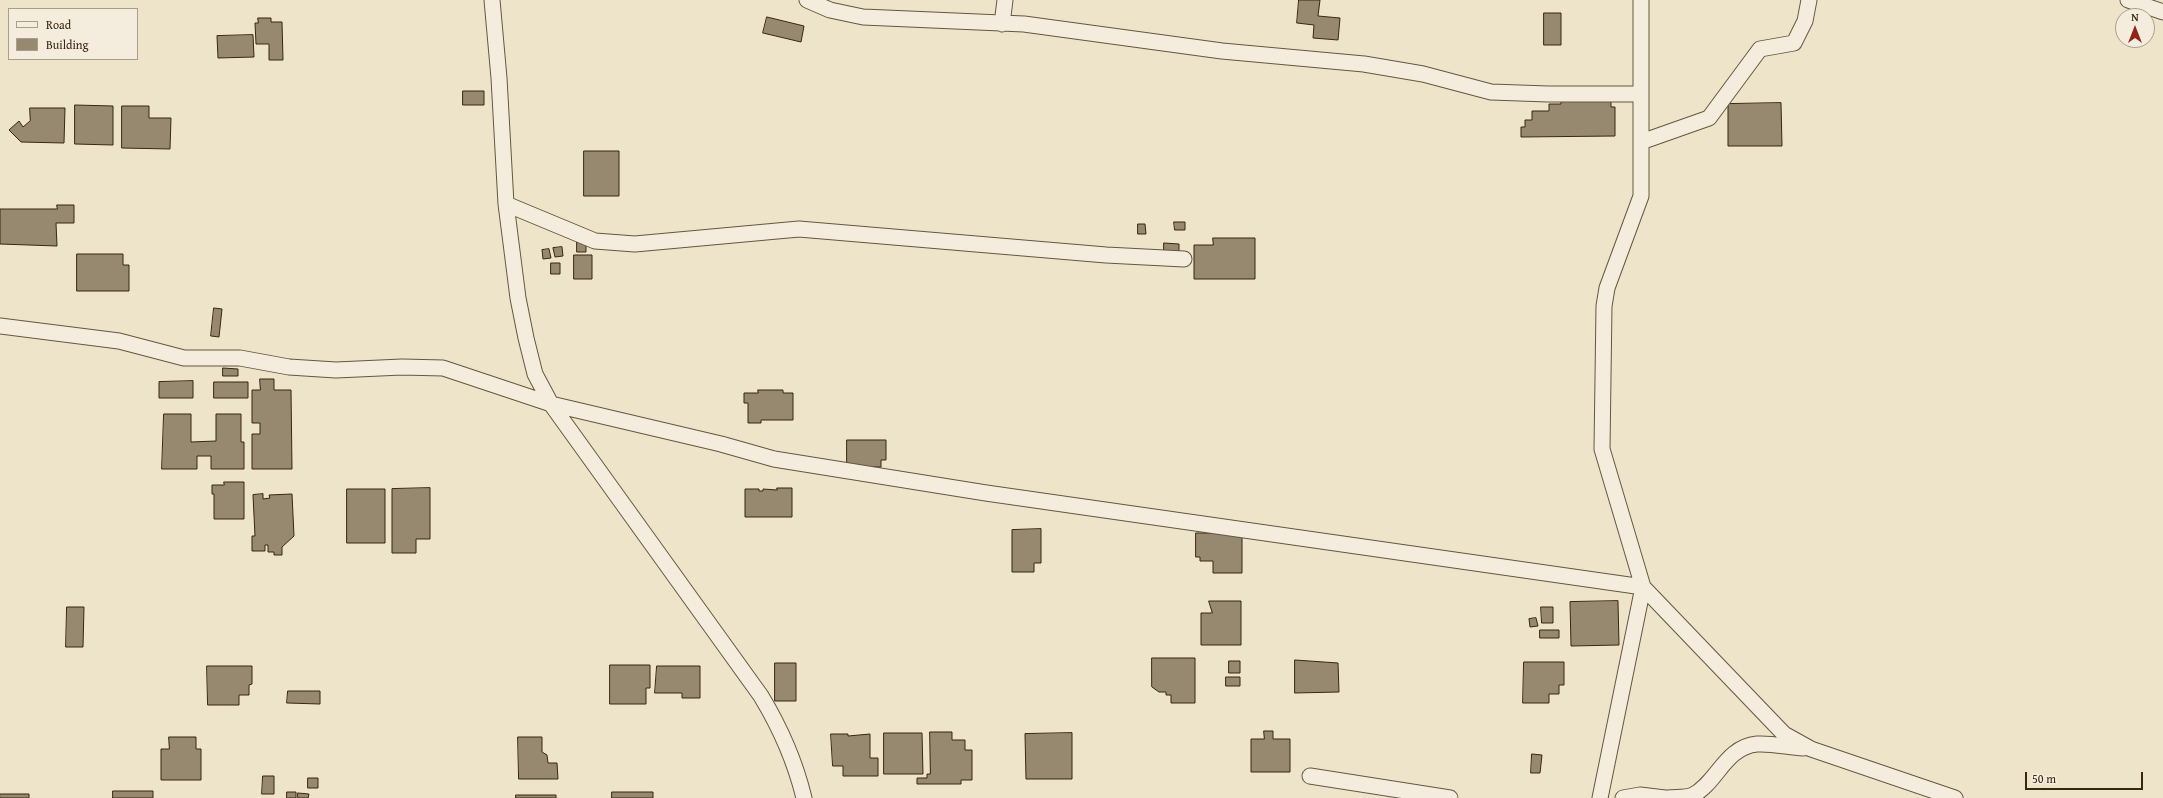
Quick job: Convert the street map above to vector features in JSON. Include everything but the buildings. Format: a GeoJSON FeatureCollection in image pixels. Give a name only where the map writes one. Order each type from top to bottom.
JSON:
{"type":"FeatureCollection","features":[{"type":"Feature","properties":{"kind":"street"},"geometry":{"type":"LineString","coordinates":[[492,0],[498,63],[506,204],[526,338],[535,374],[551,404],[761,696],[783,735],[796,769],[804,798]]}},
{"type":"Feature","properties":{"kind":"street"},"geometry":{"type":"LineString","coordinates":[[807,0],[830,10],[863,17],[1045,26],[1222,52],[1364,64],[1423,74],[1491,92],[1548,94],[1641,94]]}},
{"type":"Feature","properties":{"kind":"street"},"geometry":{"type":"LineString","coordinates":[[1002,24],[1005,0]]}},
{"type":"Feature","properties":{"kind":"street"},"geometry":{"type":"LineString","coordinates":[[1641,0],[1641,196],[1607,288],[1604,306],[1602,449],[1643,587],[1784,734],[1811,749],[1955,798]]}},
{"type":"Feature","properties":{"kind":"street"},"geometry":{"type":"LineString","coordinates":[[1641,142],[1709,118],[1760,49],[1794,43],[1805,21],[1809,0]]}},
{"type":"Feature","properties":{"kind":"street"},"geometry":{"type":"LineString","coordinates":[[2128,0],[2163,12]]}},
{"type":"Feature","properties":{"kind":"street"},"geometry":{"type":"LineString","coordinates":[[506,204],[595,241],[635,244],[799,229],[1106,255],[1184,259]]}},
{"type":"Feature","properties":{"kind":"street"},"geometry":{"type":"LineString","coordinates":[[0,326],[119,341],[184,358],[240,358],[289,367],[336,370],[402,366],[443,368],[551,404],[713,442],[774,459],[994,494],[1643,587]]}},
{"type":"Feature","properties":{"kind":"street"},"geometry":{"type":"LineString","coordinates":[[1600,798],[1643,587]]}},
{"type":"Feature","properties":{"kind":"street"},"geometry":{"type":"LineString","coordinates":[[1668,798],[1692,796],[1706,787],[1720,767],[1738,751],[1756,744],[1811,749]]}},
{"type":"Feature","properties":{"kind":"street"},"geometry":{"type":"LineString","coordinates":[[1310,776],[1450,798]]}},
{"type":"Feature","properties":{"kind":"street"},"geometry":{"type":"LineString","coordinates":[[1623,798],[1640,795],[1665,798]]}}]}
